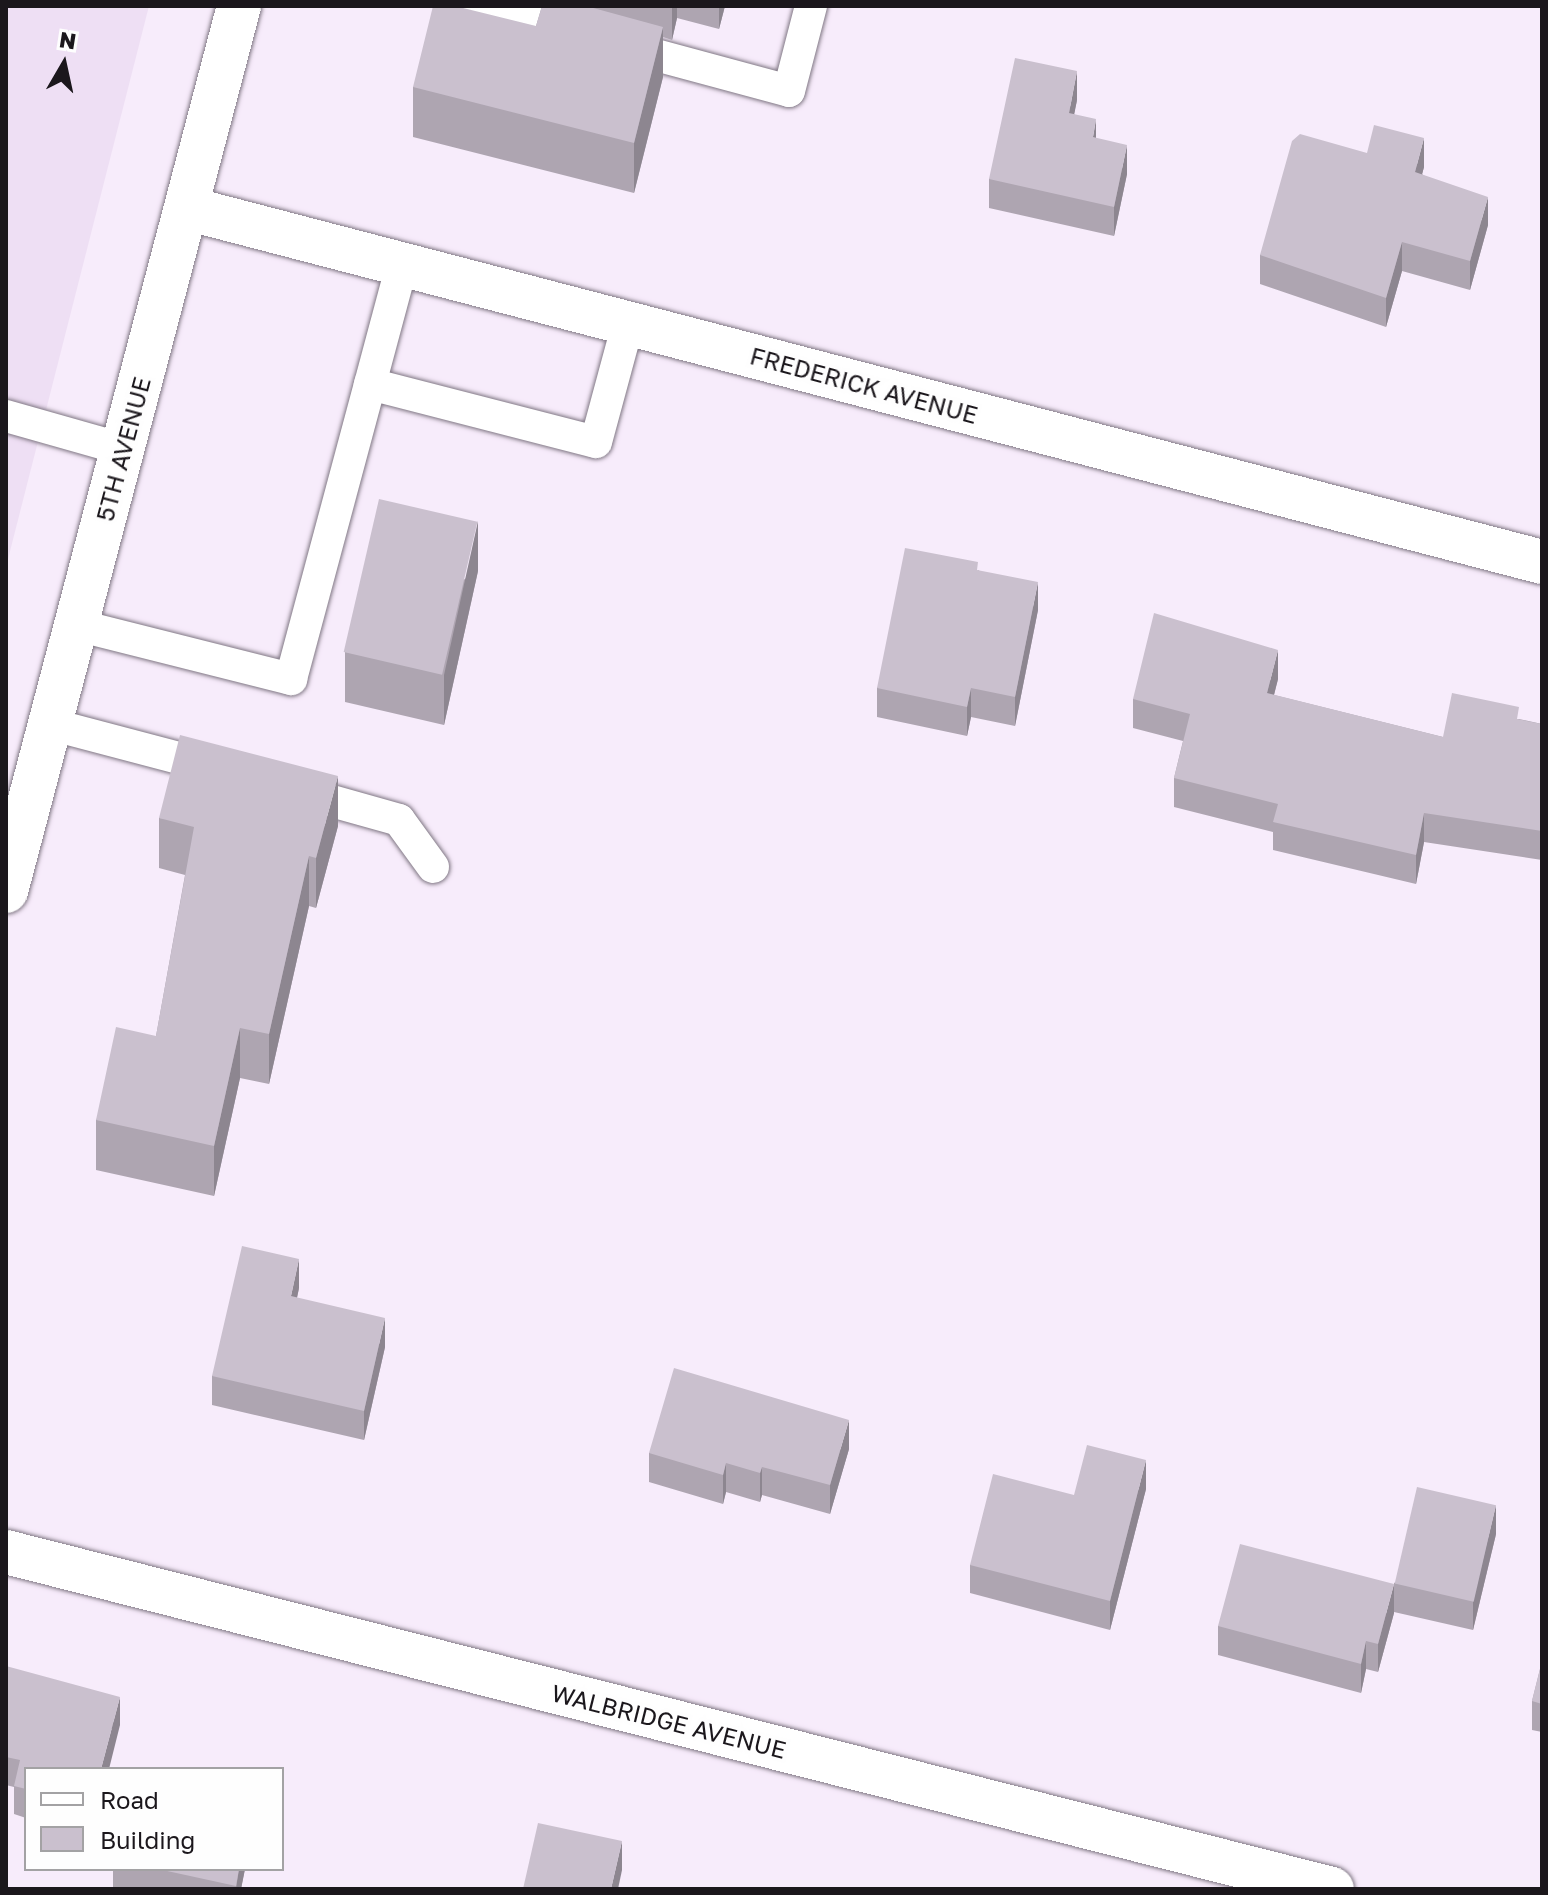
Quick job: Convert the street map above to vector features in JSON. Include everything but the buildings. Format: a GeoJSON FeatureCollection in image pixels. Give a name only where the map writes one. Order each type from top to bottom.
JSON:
{"type":"FeatureCollection","features":[{"type":"Feature","properties":{"kind":"street","name":"5TH AVENUE"},"geometry":{"type":"LineString","coordinates":[[6,891],[14,827],[50,724],[239,6]]}},
{"type":"Feature","properties":{"kind":"street","name":"FREDERICK AVENUE"},"geometry":{"type":"LineString","coordinates":[[186,208],[1542,562]]}},
{"type":"Feature","properties":{"kind":"street","name":"WALBRIDGE AVENUE"},"geometry":{"type":"LineString","coordinates":[[6,1552],[1332,1889]]}},
{"type":"Feature","properties":{"kind":"lane"},"geometry":{"type":"LineString","coordinates":[[474,6],[789,91],[811,6]]}},
{"type":"Feature","properties":{"kind":"lane"},"geometry":{"type":"LineString","coordinates":[[76,625],[291,679],[402,264]]}},
{"type":"Feature","properties":{"kind":"lane"},"geometry":{"type":"LineString","coordinates":[[370,384],[596,442],[628,323]]}},
{"type":"Feature","properties":{"kind":"lane"},"geometry":{"type":"LineString","coordinates":[[6,416],[123,449]]}},
{"type":"Feature","properties":{"kind":"lane"},"geometry":{"type":"LineString","coordinates":[[50,724],[399,820],[433,867]]}},
{"type":"Feature","properties":{"kind":"shaded area"},"geometry":{"type":"Polygon","coordinates":[[[6,6],[149,6],[6,567],[6,6]]]}}]}
